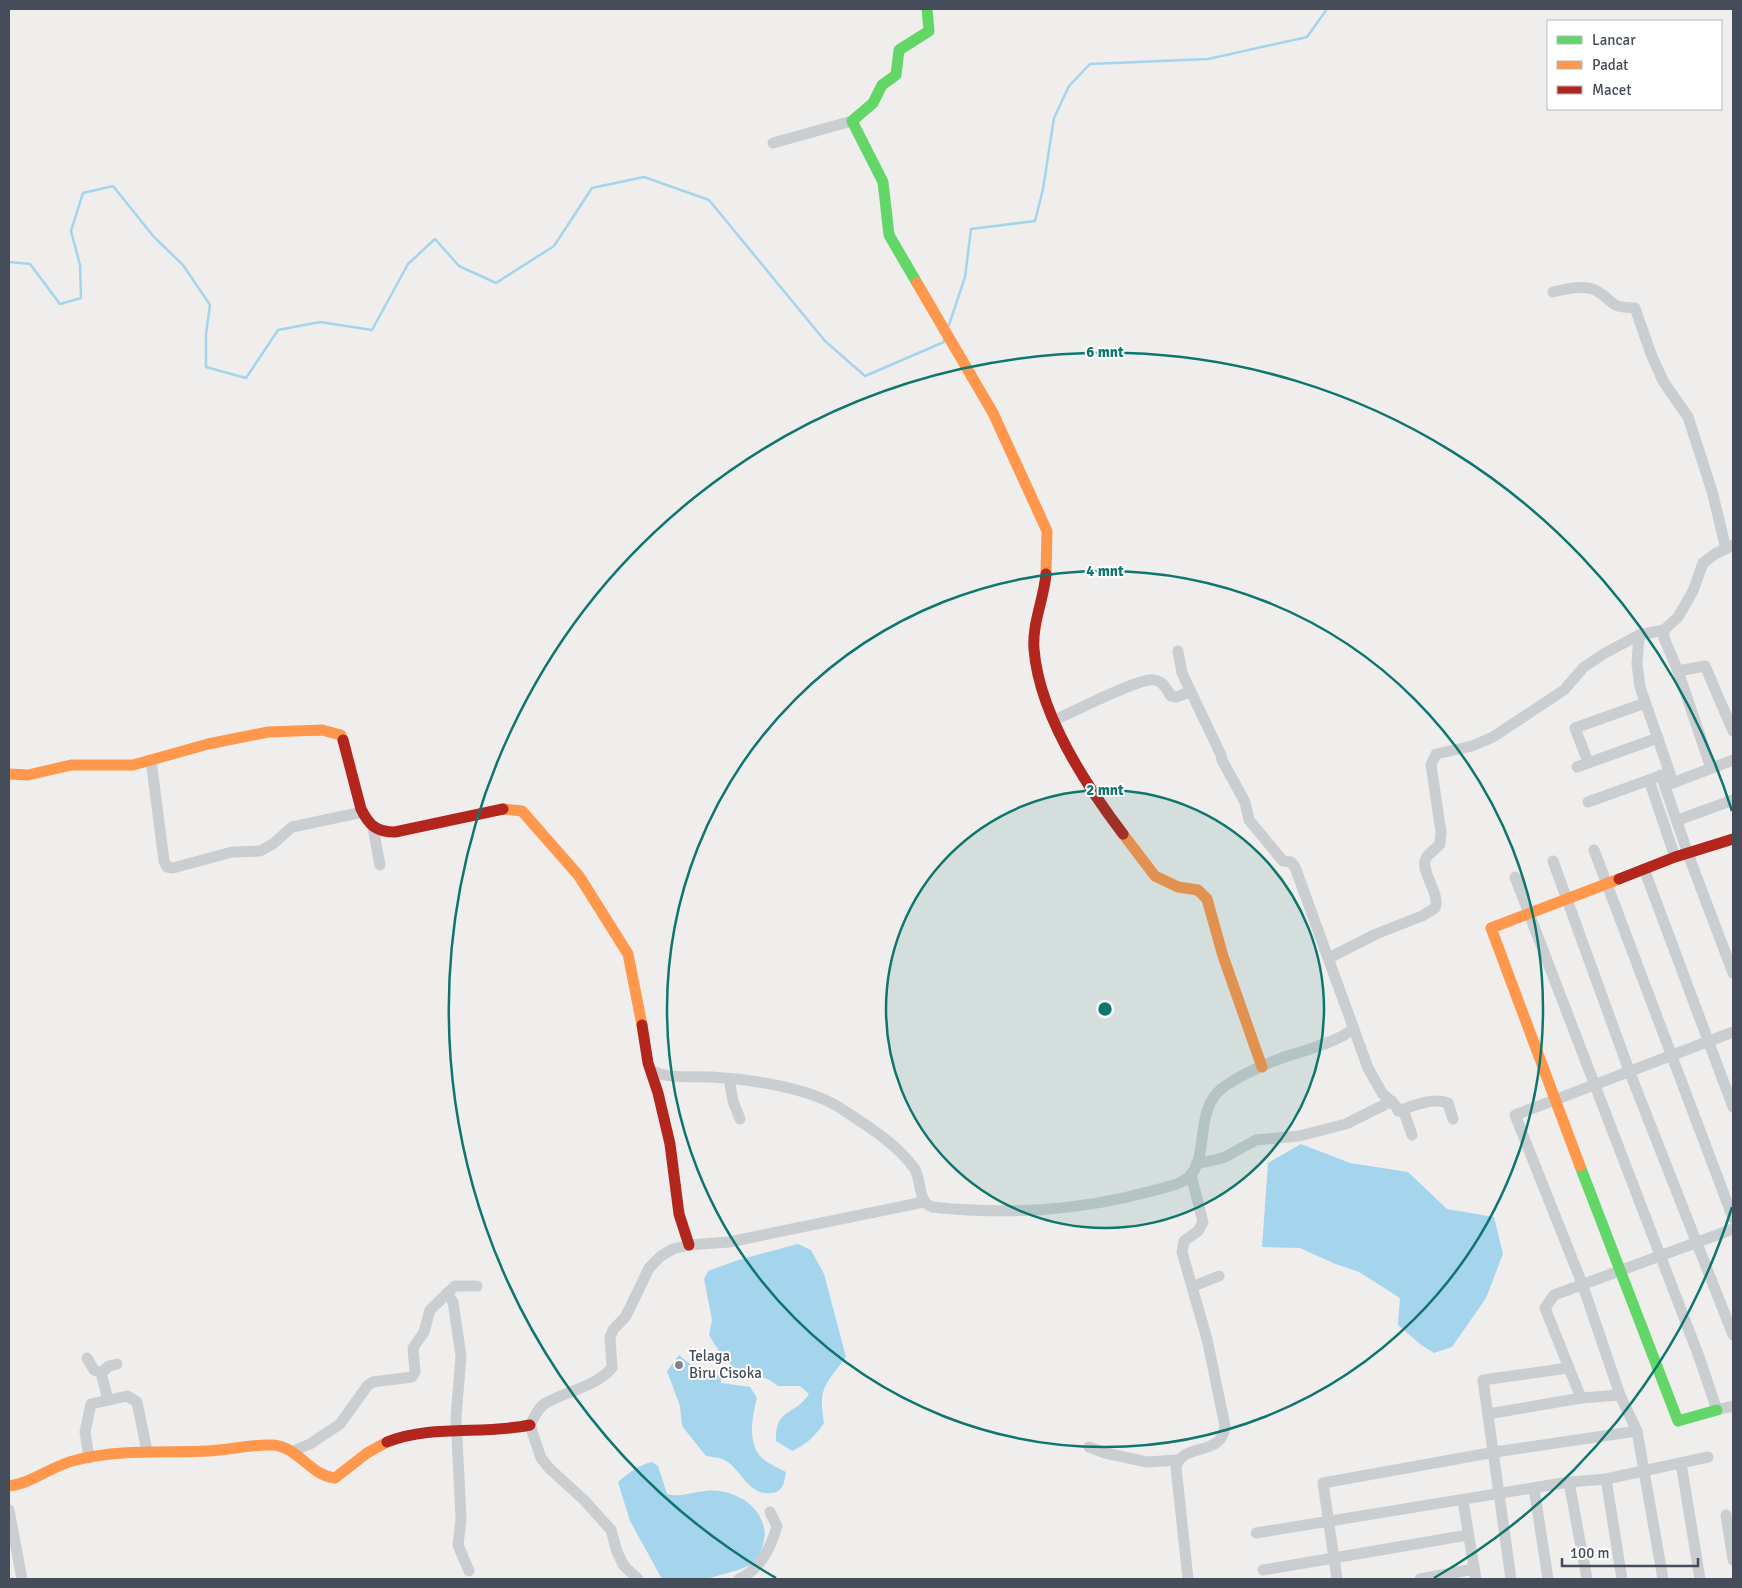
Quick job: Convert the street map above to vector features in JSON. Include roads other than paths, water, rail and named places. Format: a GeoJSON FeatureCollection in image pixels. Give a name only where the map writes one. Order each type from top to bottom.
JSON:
{"type":"FeatureCollection","features":[{"type":"Feature","properties":{"kind":"street"},"geometry":{"type":"LineString","coordinates":[[773,143],[852,121],[872,103],[882,85],[896,75],[899,50],[929,31],[927,9]]}},
{"type":"Feature","properties":{"kind":"street"},"geometry":{"type":"LineString","coordinates":[[852,121],[883,182],[889,234],[939,317],[993,413],[1047,531],[1048,559],[1036,620],[1034,649],[1040,680],[1054,720],[1076,765],[1118,827],[1155,876],[1178,887],[1198,890],[1207,899],[1223,956],[1262,1067]]}},
{"type":"Feature","properties":{"kind":"street"},"geometry":{"type":"LineString","coordinates":[[1329,958],[1376,934],[1422,916],[1435,908],[1436,897],[1425,864],[1426,858],[1440,844],[1440,824],[1431,765],[1436,754],[1472,746],[1493,737],[1564,690],[1584,667],[1639,635],[1664,630],[1678,617],[1693,591],[1703,563],[1730,547],[1688,417],[1663,381],[1651,354],[1640,317],[1635,308],[1616,307],[1596,290],[1575,288],[1553,292]]}},
{"type":"Feature","properties":{"kind":"street"},"geometry":{"type":"LineString","coordinates":[[1664,630],[1664,638],[1678,671],[1711,768]]}},
{"type":"Feature","properties":{"kind":"street"},"geometry":{"type":"LineString","coordinates":[[1639,635],[1637,664],[1640,687],[1658,738],[1688,854],[1733,973]]}},
{"type":"Feature","properties":{"kind":"street"},"geometry":{"type":"LineString","coordinates":[[1178,651],[1182,673],[1222,760],[1245,802],[1249,820],[1283,861],[1291,862],[1295,867],[1329,958],[1352,1029],[1368,1068],[1382,1093],[1405,1115],[1412,1135]]}},
{"type":"Feature","properties":{"kind":"street"},"geometry":{"type":"LineString","coordinates":[[1678,671],[1705,666],[1733,731]]}},
{"type":"Feature","properties":{"kind":"street"},"geometry":{"type":"LineString","coordinates":[[1054,720],[1129,686],[1153,679],[1164,684],[1170,696],[1176,697],[1190,692]]}},
{"type":"Feature","properties":{"kind":"street"},"geometry":{"type":"LineString","coordinates":[[1645,703],[1575,728],[1582,764],[1658,738]]}},
{"type":"Feature","properties":{"kind":"street"},"geometry":{"type":"LineString","coordinates":[[9,774],[16,777],[63,766],[83,764],[116,767],[284,729],[332,731],[341,735],[344,743],[362,812],[373,828],[380,866]]}},
{"type":"Feature","properties":{"kind":"street"},"geometry":{"type":"LineString","coordinates":[[151,760],[164,861],[167,867],[173,868],[232,852],[260,851],[274,844],[292,827],[362,812]]}},
{"type":"Feature","properties":{"kind":"street"},"geometry":{"type":"LineString","coordinates":[[1669,784],[1733,760]]}},
{"type":"Feature","properties":{"kind":"street"},"geometry":{"type":"LineString","coordinates":[[1588,802],[1662,775],[1669,784]]}},
{"type":"Feature","properties":{"kind":"street"},"geometry":{"type":"LineString","coordinates":[[1649,780],[1675,857]]}},
{"type":"Feature","properties":{"kind":"street"},"geometry":{"type":"LineString","coordinates":[[1678,820],[1733,800]]}},
{"type":"Feature","properties":{"kind":"street"},"geometry":{"type":"LineString","coordinates":[[373,828],[381,831],[395,832],[506,808],[515,808],[522,811],[579,876],[628,954],[652,1072],[670,1144],[679,1214],[689,1245]]}},
{"type":"Feature","properties":{"kind":"street"},"geometry":{"type":"LineString","coordinates":[[1733,840],[1675,857],[1491,928],[1678,1421],[1733,1406]]}},
{"type":"Feature","properties":{"kind":"street"},"geometry":{"type":"LineString","coordinates":[[1594,850],[1733,1218]]}},
{"type":"Feature","properties":{"kind":"street"},"geometry":{"type":"LineString","coordinates":[[1553,860],[1630,1073],[1733,1335]]}},
{"type":"Feature","properties":{"kind":"street"},"geometry":{"type":"LineString","coordinates":[[1644,869],[1733,1107]]}},
{"type":"Feature","properties":{"kind":"street"},"geometry":{"type":"LineString","coordinates":[[1515,877],[1698,1354],[1716,1410]]}},
{"type":"Feature","properties":{"kind":"street"},"geometry":{"type":"LineString","coordinates":[[652,1072],[661,1075],[729,1079],[805,1093],[835,1105],[870,1128],[914,1168],[924,1202],[932,1208],[1060,1209],[1086,1206],[1135,1195],[1178,1183],[1191,1175],[1196,1164],[1205,1120],[1217,1094],[1230,1083],[1262,1067],[1338,1037],[1352,1029]]}},
{"type":"Feature","properties":{"kind":"street"},"geometry":{"type":"LineString","coordinates":[[1662,1579],[1637,1431],[1620,1395],[1583,1286],[1515,1115],[1630,1073],[1733,1032]]}},
{"type":"Feature","properties":{"kind":"street"},"geometry":{"type":"LineString","coordinates":[[729,1079],[733,1100],[740,1118]]}},
{"type":"Feature","properties":{"kind":"street"},"geometry":{"type":"LineString","coordinates":[[1196,1164],[1223,1158],[1241,1146],[1256,1140],[1299,1136],[1346,1124],[1395,1106],[1434,1100],[1443,1101],[1448,1103],[1453,1119]]}},
{"type":"Feature","properties":{"kind":"street"},"geometry":{"type":"LineString","coordinates":[[1089,1447],[1105,1453],[1146,1462],[1178,1460],[1185,1455],[1213,1445],[1220,1441],[1224,1435],[1225,1426],[1214,1370],[1194,1286],[1182,1248],[1184,1241],[1198,1231],[1203,1222],[1191,1175]]}},
{"type":"Feature","properties":{"kind":"street"},"geometry":{"type":"LineString","coordinates":[[9,1486],[18,1485],[73,1460],[147,1451],[207,1451],[270,1445],[284,1447],[293,1451],[316,1473],[327,1478],[335,1478],[379,1445],[438,1430],[456,1432],[512,1430],[530,1425],[545,1403],[594,1382],[612,1368],[610,1337],[626,1316],[649,1268],[661,1256],[689,1245],[729,1242],[924,1202]]}},
{"type":"Feature","properties":{"kind":"street"},"geometry":{"type":"LineString","coordinates":[[1581,1398],[1545,1308],[1554,1295],[1583,1286],[1620,1270],[1733,1229]]}},
{"type":"Feature","properties":{"kind":"street"},"geometry":{"type":"LineString","coordinates":[[1194,1286],[1219,1276]]}},
{"type":"Feature","properties":{"kind":"street"},"geometry":{"type":"LineString","coordinates":[[293,1451],[314,1442],[340,1424],[368,1385],[414,1375],[414,1343],[424,1332],[430,1310],[455,1286],[477,1286]]}},
{"type":"Feature","properties":{"kind":"street"},"geometry":{"type":"LineString","coordinates":[[446,1293],[453,1302],[461,1356],[456,1432],[461,1519],[458,1545],[469,1571]]}},
{"type":"Feature","properties":{"kind":"street"},"geometry":{"type":"LineString","coordinates":[[87,1358],[94,1370],[101,1373]]}},
{"type":"Feature","properties":{"kind":"street"},"geometry":{"type":"LineString","coordinates":[[101,1373],[109,1366],[117,1364]]}},
{"type":"Feature","properties":{"kind":"street"},"geometry":{"type":"LineString","coordinates":[[1511,1579],[1498,1494],[1495,1452],[1483,1380],[1568,1368]]}},
{"type":"Feature","properties":{"kind":"street"},"geometry":{"type":"LineString","coordinates":[[101,1373],[108,1400]]}},
{"type":"Feature","properties":{"kind":"street"},"geometry":{"type":"LineString","coordinates":[[1488,1414],[1581,1398],[1620,1395]]}},
{"type":"Feature","properties":{"kind":"street"},"geometry":{"type":"LineString","coordinates":[[89,1458],[85,1442],[90,1416],[88,1407],[90,1404],[127,1396],[136,1402],[147,1451]]}},
{"type":"Feature","properties":{"kind":"street"},"geometry":{"type":"LineString","coordinates":[[530,1425],[542,1458],[550,1469],[584,1500],[611,1530],[617,1552],[624,1566],[638,1579]]}},
{"type":"Feature","properties":{"kind":"street"},"geometry":{"type":"LineString","coordinates":[[1337,1579],[1323,1483],[1495,1452],[1637,1431]]}},
{"type":"Feature","properties":{"kind":"street"},"geometry":{"type":"LineString","coordinates":[[1256,1533],[1570,1482],[1606,1479],[1708,1457]]}},
{"type":"Feature","properties":{"kind":"street"},"geometry":{"type":"LineString","coordinates":[[1178,1460],[1176,1467],[1188,1579]]}},
{"type":"Feature","properties":{"kind":"street"},"geometry":{"type":"LineString","coordinates":[[1681,1463],[1700,1579]]}},
{"type":"Feature","properties":{"kind":"street"},"geometry":{"type":"LineString","coordinates":[[1606,1479],[1622,1579]]}},
{"type":"Feature","properties":{"kind":"street"},"geometry":{"type":"LineString","coordinates":[[1570,1482],[1586,1579]]}},
{"type":"Feature","properties":{"kind":"street"},"geometry":{"type":"LineString","coordinates":[[1534,1488],[1548,1579]]}},
{"type":"Feature","properties":{"kind":"street"},"geometry":{"type":"LineString","coordinates":[[1420,1579],[1475,1574],[1463,1500]]}},
{"type":"Feature","properties":{"kind":"street"},"geometry":{"type":"LineString","coordinates":[[9,1510],[22,1579]]}},
{"type":"Feature","properties":{"kind":"street"},"geometry":{"type":"LineString","coordinates":[[739,1579],[766,1556],[777,1526],[770,1512]]}},
{"type":"Feature","properties":{"kind":"street"},"geometry":{"type":"LineString","coordinates":[[1726,1515],[1733,1560]]}},
{"type":"Feature","properties":{"kind":"street"},"geometry":{"type":"LineString","coordinates":[[1263,1570],[1468,1535]]}},
{"type":"Feature","properties":{"kind":"water"},"geometry":{"type":"Polygon","coordinates":[[[1301,1144],[1350,1163],[1408,1172],[1447,1209],[1494,1217],[1503,1254],[1486,1298],[1452,1347],[1434,1353],[1420,1344],[1398,1325],[1400,1298],[1359,1272],[1300,1248],[1262,1247],[1268,1163],[1301,1144]]]}},
{"type":"Feature","properties":{"kind":"water","name":"Telaga Biru Cisoka"},"geometry":{"type":"Polygon","coordinates":[[[798,1244],[811,1250],[824,1274],[846,1357],[825,1387],[822,1402],[824,1423],[810,1440],[792,1451],[776,1441],[779,1423],[786,1413],[797,1406],[809,1394],[800,1386],[778,1386],[768,1379],[739,1370],[726,1361],[709,1335],[712,1320],[704,1279],[708,1271],[738,1260],[798,1244]]]}},
{"type":"Feature","properties":{"kind":"water","name":"Telaga Biru Cisoka"},"geometry":{"type":"Polygon","coordinates":[[[679,1355],[690,1364],[721,1376],[721,1383],[750,1387],[757,1398],[752,1421],[754,1445],[762,1458],[786,1472],[783,1485],[779,1490],[772,1493],[763,1493],[756,1490],[729,1463],[720,1458],[706,1456],[682,1426],[680,1406],[667,1371],[679,1355]]]}},
{"type":"Feature","properties":{"kind":"water"},"geometry":{"type":"Polygon","coordinates":[[[652,1462],[658,1466],[667,1494],[724,1492],[749,1504],[761,1519],[765,1532],[757,1562],[738,1570],[706,1579],[662,1579],[630,1521],[618,1482],[634,1470],[652,1462]]]}},
{"type":"Feature","properties":{"kind":"waterway"},"geometry":{"type":"LineString","coordinates":[[949,325],[965,277],[971,229],[1035,221],[1043,189],[1054,118],[1069,86],[1090,64],[1208,59],[1307,37],[1327,9]]}},
{"type":"Feature","properties":{"kind":"waterway"},"geometry":{"type":"LineString","coordinates":[[9,262],[30,264],[60,304],[81,298],[80,265],[71,231],[83,193],[113,186],[154,237],[183,265],[210,305],[206,334],[206,367],[246,378],[278,330],[320,322],[372,330],[408,264],[435,239],[459,266],[496,283],[554,246],[592,188],[644,177],[709,200],[825,341],[865,376],[944,342],[944,340]]}},
{"type":"Feature","properties":{"kind":"place","name":"Telaga Biru Cisoka"},"geometry":{"type":"Point","coordinates":[679,1365]}}]}
